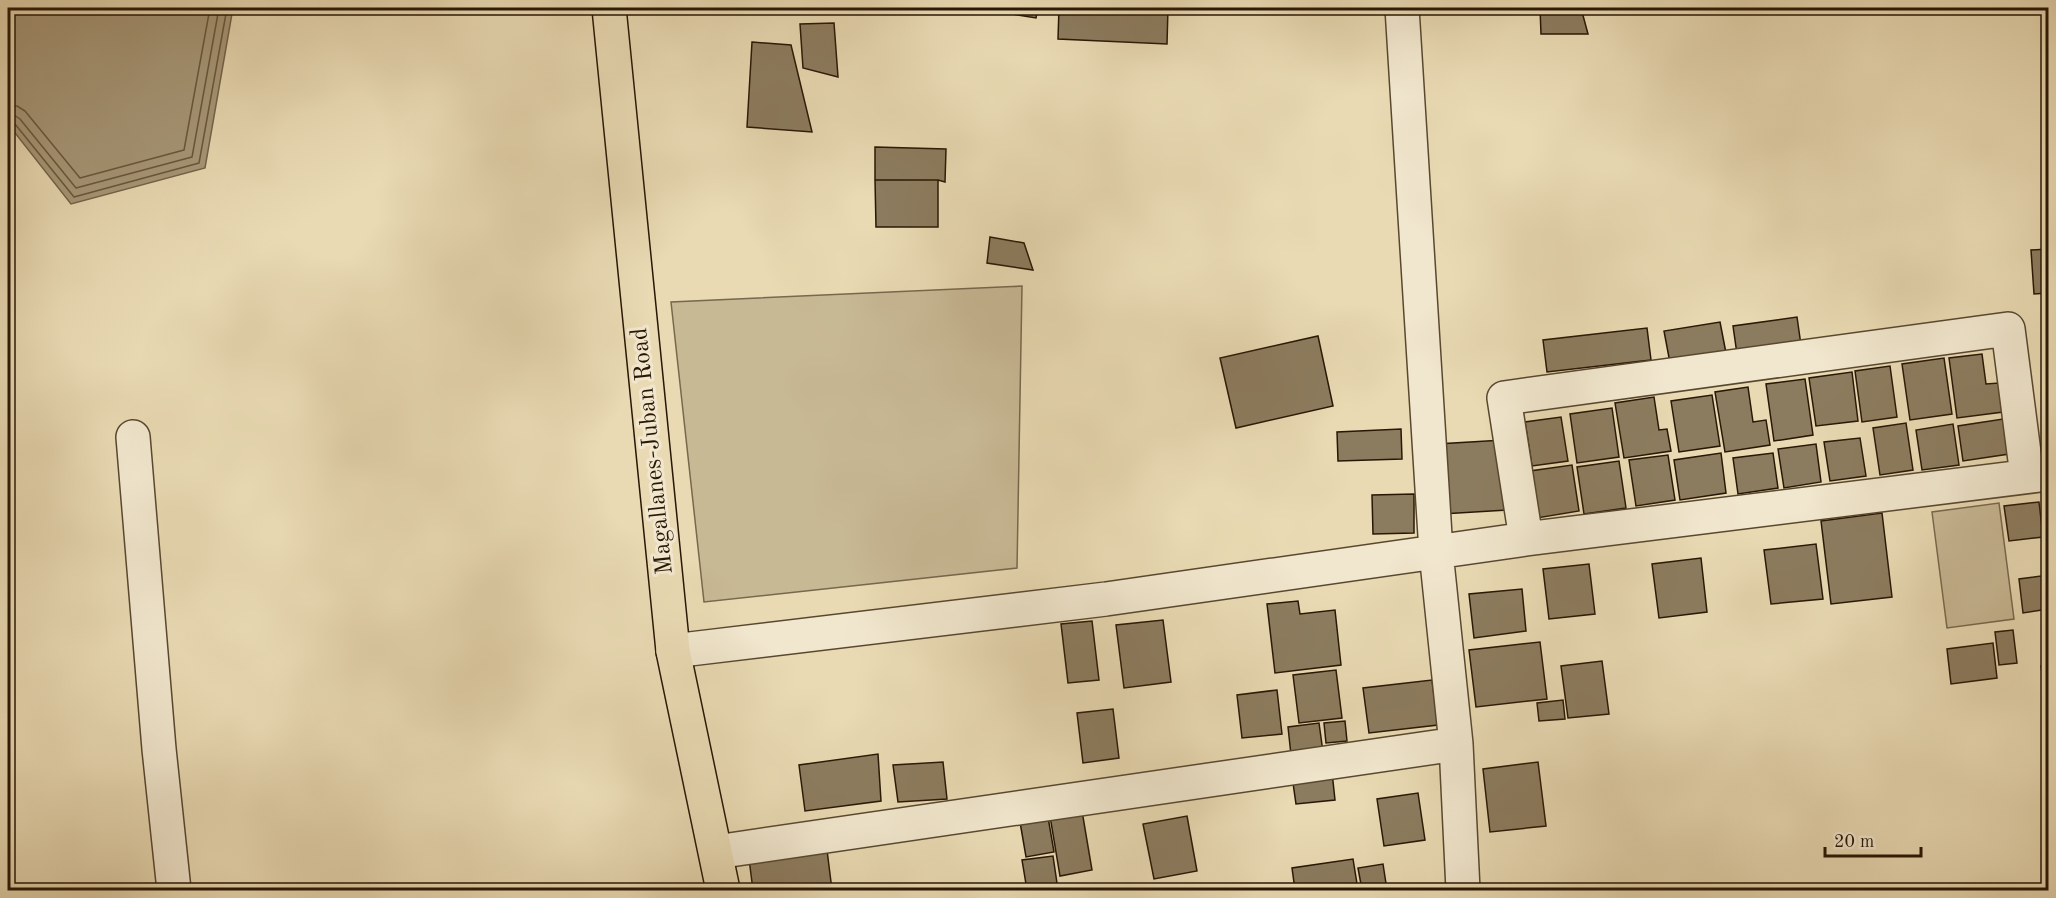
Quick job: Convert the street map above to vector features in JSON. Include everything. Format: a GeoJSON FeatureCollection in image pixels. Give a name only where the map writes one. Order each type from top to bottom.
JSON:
{"type":"FeatureCollection","features":[{"type":"Feature","properties":{"kind":"main road","name":"Magallanes-Juban Road"},"geometry":{"type":"LineString","coordinates":[[609,8],[673,651],[723,891]]}},
{"type":"Feature","properties":{"kind":"street"},"geometry":{"type":"LineString","coordinates":[[1402,8],[1436,552],[1456,744],[1463,891]]}},
{"type":"Feature","properties":{"kind":"street"},"geometry":{"type":"LineString","coordinates":[[673,651],[1106,599],[1526,539],[2038,475],[2008,329],[1504,398],[1526,539]]}},
{"type":"Feature","properties":{"kind":"street"},"geometry":{"type":"LineString","coordinates":[[133,437],[159,749],[174,891]]}},
{"type":"Feature","properties":{"kind":"street"},"geometry":{"type":"LineString","coordinates":[[716,852],[1456,744]]}},
{"type":"Feature","properties":{"kind":"shaded area"},"geometry":{"type":"Polygon","coordinates":[[[1022,286],[1017,568],[704,602],[671,302],[1022,286]]]}},
{"type":"Feature","properties":{"kind":"shaded area"},"geometry":{"type":"Polygon","coordinates":[[[1999,503],[2014,619],[1947,628],[1932,512],[1999,503]]]}},
{"type":"Feature","properties":{"kind":"water"},"geometry":{"type":"Polygon","coordinates":[[[8,8],[233,8],[205,168],[71,204],[8,124],[8,8]]]}},
{"type":"Feature","properties":{"kind":"building"},"geometry":{"type":"Polygon","coordinates":[[[994,8],[1038,8],[1036,18],[994,11],[994,8]]]}},
{"type":"Feature","properties":{"kind":"building"},"geometry":{"type":"Polygon","coordinates":[[[1059,8],[1168,8],[1167,44],[1058,39],[1059,8]]]}},
{"type":"Feature","properties":{"kind":"building"},"geometry":{"type":"Polygon","coordinates":[[[1540,8],[1581,8],[1588,34],[1541,34],[1540,8]]]}},
{"type":"Feature","properties":{"kind":"building"},"geometry":{"type":"Polygon","coordinates":[[[834,23],[838,77],[803,68],[800,24],[834,23]]]}},
{"type":"Feature","properties":{"kind":"building"},"geometry":{"type":"Polygon","coordinates":[[[752,42],[791,45],[812,132],[747,127],[752,42]]]}},
{"type":"Feature","properties":{"kind":"building"},"geometry":{"type":"Polygon","coordinates":[[[875,147],[946,149],[945,182],[875,180],[875,147]]]}},
{"type":"Feature","properties":{"kind":"building"},"geometry":{"type":"Polygon","coordinates":[[[875,180],[938,180],[938,227],[876,227],[875,180]]]}},
{"type":"Feature","properties":{"kind":"building"},"geometry":{"type":"Polygon","coordinates":[[[990,237],[1024,243],[1033,270],[987,263],[990,237]]]}},
{"type":"Feature","properties":{"kind":"building"},"geometry":{"type":"Polygon","coordinates":[[[2048,249],[2048,293],[2034,294],[2031,250],[2048,249]]]}},
{"type":"Feature","properties":{"kind":"building"},"geometry":{"type":"Polygon","coordinates":[[[1797,317],[1801,345],[1737,354],[1733,326],[1797,317]]]}},
{"type":"Feature","properties":{"kind":"building"},"geometry":{"type":"Polygon","coordinates":[[[1720,322],[1726,353],[1670,363],[1664,331],[1720,322]]]}},
{"type":"Feature","properties":{"kind":"building"},"geometry":{"type":"Polygon","coordinates":[[[1647,328],[1651,360],[1547,372],[1543,340],[1647,328]]]}},
{"type":"Feature","properties":{"kind":"building"},"geometry":{"type":"Polygon","coordinates":[[[1318,336],[1333,406],[1236,428],[1220,358],[1318,336]]]}},
{"type":"Feature","properties":{"kind":"building"},"geometry":{"type":"Polygon","coordinates":[[[1982,354],[1986,384],[1999,383],[2003,412],[1957,418],[1949,358],[1982,354]]]}},
{"type":"Feature","properties":{"kind":"building"},"geometry":{"type":"Polygon","coordinates":[[[1944,358],[1952,414],[1910,420],[1902,364],[1944,358]]]}},
{"type":"Feature","properties":{"kind":"building"},"geometry":{"type":"Polygon","coordinates":[[[1890,366],[1897,417],[1862,422],[1855,371],[1890,366]]]}},
{"type":"Feature","properties":{"kind":"building"},"geometry":{"type":"Polygon","coordinates":[[[1852,372],[1858,421],[1816,426],[1809,378],[1852,372]]]}},
{"type":"Feature","properties":{"kind":"building"},"geometry":{"type":"Polygon","coordinates":[[[1805,379],[1813,435],[1774,441],[1766,384],[1805,379]]]}},
{"type":"Feature","properties":{"kind":"building"},"geometry":{"type":"Polygon","coordinates":[[[1748,387],[1753,422],[1766,420],[1770,445],[1725,452],[1715,392],[1748,387]]]}},
{"type":"Feature","properties":{"kind":"building"},"geometry":{"type":"Polygon","coordinates":[[[1712,395],[1720,446],[1679,452],[1671,401],[1712,395]]]}},
{"type":"Feature","properties":{"kind":"building"},"geometry":{"type":"Polygon","coordinates":[[[1654,397],[1659,430],[1667,429],[1671,451],[1624,458],[1615,403],[1654,397]]]}},
{"type":"Feature","properties":{"kind":"building"},"geometry":{"type":"Polygon","coordinates":[[[1612,408],[1619,457],[1577,463],[1570,414],[1612,408]]]}},
{"type":"Feature","properties":{"kind":"building"},"geometry":{"type":"Polygon","coordinates":[[[1561,417],[1568,461],[1532,466],[1525,422],[1561,417]]]}},
{"type":"Feature","properties":{"kind":"building"},"geometry":{"type":"Polygon","coordinates":[[[2003,419],[2009,454],[1963,461],[1958,426],[2003,419]]]}},
{"type":"Feature","properties":{"kind":"building"},"geometry":{"type":"Polygon","coordinates":[[[1906,423],[1913,470],[1880,475],[1873,428],[1906,423]]]}},
{"type":"Feature","properties":{"kind":"building"},"geometry":{"type":"Polygon","coordinates":[[[1953,424],[1959,465],[1922,470],[1916,430],[1953,424]]]}},
{"type":"Feature","properties":{"kind":"building"},"geometry":{"type":"Polygon","coordinates":[[[1401,429],[1402,459],[1338,461],[1337,432],[1401,429]]]}},
{"type":"Feature","properties":{"kind":"building"},"geometry":{"type":"Polygon","coordinates":[[[1860,438],[1866,476],[1830,481],[1824,442],[1860,438]]]}},
{"type":"Feature","properties":{"kind":"building"},"geometry":{"type":"Polygon","coordinates":[[[1503,440],[1507,510],[1442,514],[1437,444],[1503,440]]]}},
{"type":"Feature","properties":{"kind":"building"},"geometry":{"type":"Polygon","coordinates":[[[1816,444],[1821,482],[1784,488],[1778,449],[1816,444]]]}},
{"type":"Feature","properties":{"kind":"building"},"geometry":{"type":"Polygon","coordinates":[[[1721,453],[1726,493],[1680,500],[1674,460],[1721,453]]]}},
{"type":"Feature","properties":{"kind":"building"},"geometry":{"type":"Polygon","coordinates":[[[1773,453],[1778,488],[1738,494],[1733,458],[1773,453]]]}},
{"type":"Feature","properties":{"kind":"building"},"geometry":{"type":"Polygon","coordinates":[[[1668,455],[1675,500],[1636,506],[1629,460],[1668,455]]]}},
{"type":"Feature","properties":{"kind":"building"},"geometry":{"type":"Polygon","coordinates":[[[1619,461],[1626,508],[1584,514],[1577,467],[1619,461]]]}},
{"type":"Feature","properties":{"kind":"building"},"geometry":{"type":"Polygon","coordinates":[[[1572,465],[1579,511],[1537,518],[1530,471],[1572,465]]]}},
{"type":"Feature","properties":{"kind":"building"},"geometry":{"type":"Polygon","coordinates":[[[1414,494],[1414,533],[1373,534],[1372,495],[1414,494]]]}},
{"type":"Feature","properties":{"kind":"building"},"geometry":{"type":"Polygon","coordinates":[[[2039,502],[2043,537],[2009,541],[2004,506],[2039,502]]]}},
{"type":"Feature","properties":{"kind":"building"},"geometry":{"type":"Polygon","coordinates":[[[1882,513],[1892,597],[1831,604],[1821,521],[1882,513]]]}},
{"type":"Feature","properties":{"kind":"building"},"geometry":{"type":"Polygon","coordinates":[[[1816,544],[1823,599],[1771,604],[1764,550],[1816,544]]]}},
{"type":"Feature","properties":{"kind":"building"},"geometry":{"type":"Polygon","coordinates":[[[1701,558],[1707,612],[1659,618],[1652,564],[1701,558]]]}},
{"type":"Feature","properties":{"kind":"building"},"geometry":{"type":"Polygon","coordinates":[[[1589,564],[1595,614],[1549,619],[1543,569],[1589,564]]]}},
{"type":"Feature","properties":{"kind":"building"},"geometry":{"type":"Polygon","coordinates":[[[2048,575],[2048,609],[2023,613],[2019,579],[2048,575]]]}},
{"type":"Feature","properties":{"kind":"building"},"geometry":{"type":"Polygon","coordinates":[[[1522,589],[1526,631],[1474,638],[1469,594],[1522,589]]]}},
{"type":"Feature","properties":{"kind":"building"},"geometry":{"type":"Polygon","coordinates":[[[1298,601],[1300,614],[1335,610],[1341,665],[1275,673],[1267,604],[1298,601]]]}},
{"type":"Feature","properties":{"kind":"building"},"geometry":{"type":"Polygon","coordinates":[[[1163,620],[1171,682],[1124,688],[1116,625],[1163,620]]]}},
{"type":"Feature","properties":{"kind":"building"},"geometry":{"type":"Polygon","coordinates":[[[1092,621],[1099,680],[1068,683],[1061,624],[1092,621]]]}},
{"type":"Feature","properties":{"kind":"building"},"geometry":{"type":"Polygon","coordinates":[[[2013,630],[2017,663],[1999,665],[1995,632],[2013,630]]]}},
{"type":"Feature","properties":{"kind":"building"},"geometry":{"type":"Polygon","coordinates":[[[1540,642],[1547,699],[1476,707],[1469,650],[1540,642]]]}},
{"type":"Feature","properties":{"kind":"building"},"geometry":{"type":"Polygon","coordinates":[[[1993,643],[1997,678],[1951,684],[1947,649],[1993,643]]]}},
{"type":"Feature","properties":{"kind":"building"},"geometry":{"type":"Polygon","coordinates":[[[1602,661],[1609,714],[1568,718],[1561,666],[1602,661]]]}},
{"type":"Feature","properties":{"kind":"building"},"geometry":{"type":"Polygon","coordinates":[[[2048,665],[2048,690],[2044,690],[2041,666],[2048,665]]]}},
{"type":"Feature","properties":{"kind":"building"},"geometry":{"type":"Polygon","coordinates":[[[1336,670],[1342,718],[1299,723],[1293,675],[1336,670]]]}},
{"type":"Feature","properties":{"kind":"building"},"geometry":{"type":"Polygon","coordinates":[[[1432,680],[1438,725],[1369,733],[1363,688],[1432,680]]]}},
{"type":"Feature","properties":{"kind":"building"},"geometry":{"type":"Polygon","coordinates":[[[1277,690],[1282,734],[1242,738],[1237,695],[1277,690]]]}},
{"type":"Feature","properties":{"kind":"building"},"geometry":{"type":"Polygon","coordinates":[[[2048,696],[2048,721],[2047,721],[2044,697],[2048,696]]]}},
{"type":"Feature","properties":{"kind":"building"},"geometry":{"type":"Polygon","coordinates":[[[1563,700],[1565,719],[1539,721],[1537,703],[1563,700]]]}},
{"type":"Feature","properties":{"kind":"building"},"geometry":{"type":"Polygon","coordinates":[[[1113,709],[1119,758],[1083,763],[1077,713],[1113,709]]]}},
{"type":"Feature","properties":{"kind":"building"},"geometry":{"type":"Polygon","coordinates":[[[1345,721],[1347,741],[1326,743],[1324,723],[1345,721]]]}},
{"type":"Feature","properties":{"kind":"building"},"geometry":{"type":"Polygon","coordinates":[[[1319,723],[1323,752],[1291,755],[1288,727],[1319,723]]]}},
{"type":"Feature","properties":{"kind":"building"},"geometry":{"type":"Polygon","coordinates":[[[878,754],[881,801],[805,811],[799,765],[878,754]]]}},
{"type":"Feature","properties":{"kind":"building"},"geometry":{"type":"Polygon","coordinates":[[[943,762],[947,799],[898,802],[893,765],[943,762]]]}},
{"type":"Feature","properties":{"kind":"building"},"geometry":{"type":"Polygon","coordinates":[[[1538,762],[1546,826],[1490,832],[1483,769],[1538,762]]]}},
{"type":"Feature","properties":{"kind":"building"},"geometry":{"type":"Polygon","coordinates":[[[1332,772],[1335,800],[1296,804],[1292,776],[1332,772]]]}},
{"type":"Feature","properties":{"kind":"building"},"geometry":{"type":"Polygon","coordinates":[[[1418,793],[1425,840],[1384,846],[1377,799],[1418,793]]]}},
{"type":"Feature","properties":{"kind":"building"},"geometry":{"type":"Polygon","coordinates":[[[1082,811],[1092,870],[1060,876],[1050,816],[1082,811]]]}},
{"type":"Feature","properties":{"kind":"building"},"geometry":{"type":"Polygon","coordinates":[[[1187,816],[1197,871],[1154,879],[1143,824],[1187,816]]]}},
{"type":"Feature","properties":{"kind":"building"},"geometry":{"type":"Polygon","coordinates":[[[1048,817],[1054,852],[1026,857],[1020,822],[1048,817]]]}},
{"type":"Feature","properties":{"kind":"building"},"geometry":{"type":"Polygon","coordinates":[[[826,842],[832,890],[753,890],[748,851],[826,842]]]}},
{"type":"Feature","properties":{"kind":"building"},"geometry":{"type":"Polygon","coordinates":[[[1053,856],[1058,890],[1027,890],[1022,860],[1053,856]]]}},
{"type":"Feature","properties":{"kind":"building"},"geometry":{"type":"Polygon","coordinates":[[[1353,859],[1358,890],[1295,890],[1292,868],[1353,859]]]}},
{"type":"Feature","properties":{"kind":"building"},"geometry":{"type":"Polygon","coordinates":[[[1383,864],[1387,890],[1362,890],[1358,868],[1383,864]]]}}]}
